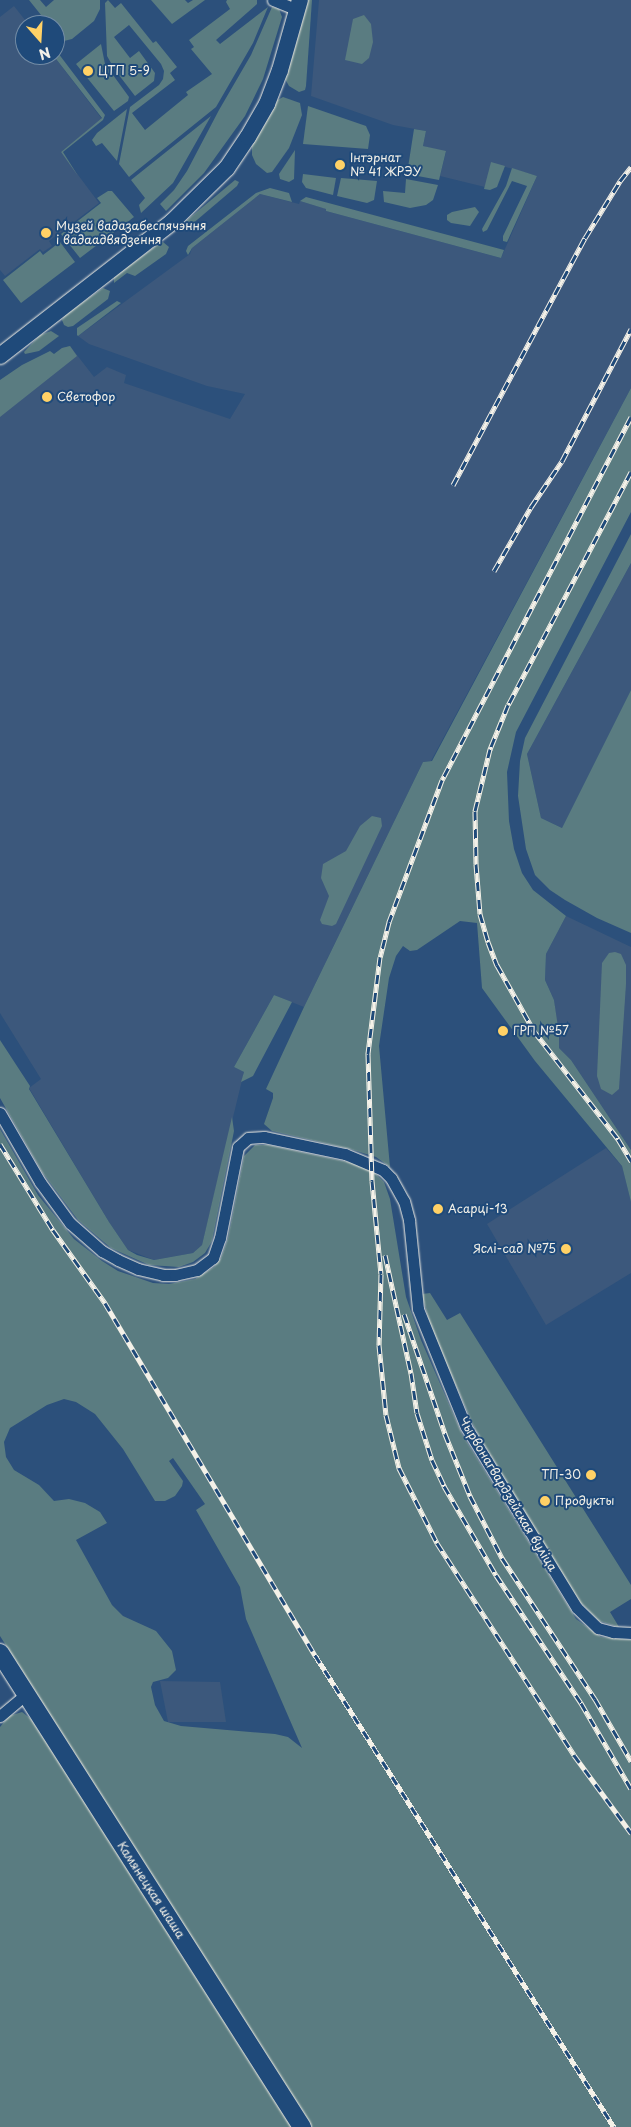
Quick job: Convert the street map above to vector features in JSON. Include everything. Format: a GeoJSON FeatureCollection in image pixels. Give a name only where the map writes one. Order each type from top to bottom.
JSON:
{"type":"FeatureCollection","features":[{"type":"Feature","properties":{"kind":"main road"},"geometry":{"type":"LineString","coordinates":[[0,346],[149,231],[193,192],[220,164],[243,130],[262,94],[295,4]]}},
{"type":"Feature","properties":{"kind":"main road"},"geometry":{"type":"LineString","coordinates":[[0,356],[178,216],[227,168],[248,137],[266,104],[280,70],[295,4]]}},
{"type":"Feature","properties":{"kind":"main road","name":"Камянецкая шаша"},"geometry":{"type":"LineString","coordinates":[[0,1653],[302,2127]]}},
{"type":"Feature","properties":{"kind":"street"},"geometry":{"type":"LineString","coordinates":[[273,0],[295,4]]}},
{"type":"Feature","properties":{"kind":"street","name":"Чырвонагвардзейская вуліца"},"geometry":{"type":"LineString","coordinates":[[0,1113],[40,1182],[70,1223],[102,1251],[118,1260],[144,1271],[163,1275],[175,1275],[197,1270],[213,1258],[220,1238],[238,1147],[248,1138],[264,1137],[346,1154],[383,1170],[395,1183],[404,1201],[409,1220],[418,1310],[466,1427],[577,1608],[598,1628],[613,1632],[631,1633]]}},
{"type":"Feature","properties":{"kind":"street"},"geometry":{"type":"LineString","coordinates":[[0,1716],[26,1694]]}},
{"type":"Feature","properties":{"kind":"shaded area"},"geometry":{"type":"Polygon","coordinates":[[[319,0],[631,0],[631,388],[431,761],[423,762],[304,1007],[274,995],[234,1067],[244,1072],[202,1245],[193,1253],[154,1260],[128,1250],[109,1222],[29,1088],[41,1079],[0,1013],[0,396],[62,348],[70,346],[94,377],[107,367],[126,375],[124,383],[230,419],[245,394],[207,386],[89,344],[78,336],[190,254],[192,248],[260,194],[299,204],[300,201],[327,209],[326,211],[501,258],[537,176],[492,163],[485,187],[440,176],[446,152],[423,146],[426,131],[393,125],[311,96],[319,0]]]}},
{"type":"Feature","properties":{"kind":"shaded area"},"geometry":{"type":"Polygon","coordinates":[[[14,6],[21,15],[15,15],[15,65],[61,65],[102,119],[61,152],[99,203],[49,241],[52,246],[43,252],[40,249],[5,276],[0,270],[0,17],[14,6]]]}},
{"type":"Feature","properties":{"kind":"shaded area"},"geometry":{"type":"Polygon","coordinates":[[[631,563],[631,690],[562,828],[541,818],[527,754],[631,563]]]}},
{"type":"Feature","properties":{"kind":"shaded area"},"geometry":{"type":"Polygon","coordinates":[[[566,916],[631,947],[631,1150],[571,1060],[559,1048],[554,1000],[545,980],[546,954],[566,916]]]}},
{"type":"Feature","properties":{"kind":"shaded area","name":"Яслі-сад №75"},"geometry":{"type":"Polygon","coordinates":[[[606,1148],[622,1166],[631,1202],[631,1273],[546,1325],[487,1224],[606,1148]]]}},
{"type":"Feature","properties":{"kind":"shaded area"},"geometry":{"type":"Polygon","coordinates":[[[160,1681],[220,1682],[226,1722],[168,1722],[160,1681]]]}},
{"type":"Feature","properties":{"kind":"green space"},"geometry":{"type":"Polygon","coordinates":[[[29,0],[40,0],[46,7],[54,0],[100,0],[100,9],[94,21],[72,39],[65,41],[65,15],[41,15],[29,0]]]}},
{"type":"Feature","properties":{"kind":"green space"},"geometry":{"type":"Polygon","coordinates":[[[108,0],[115,8],[121,3],[153,43],[156,41],[177,67],[170,73],[175,80],[132,113],[145,130],[188,95],[186,92],[212,74],[191,49],[194,47],[189,40],[230,9],[226,2],[227,0],[257,0],[257,4],[216,40],[220,44],[268,7],[253,43],[216,107],[129,177],[119,164],[130,107],[159,85],[163,79],[164,71],[161,64],[129,25],[114,37],[130,58],[139,51],[155,73],[154,81],[135,96],[107,56],[105,3],[108,0]]]}},
{"type":"Feature","properties":{"kind":"green space"},"geometry":{"type":"Polygon","coordinates":[[[151,0],[185,0],[188,3],[193,0],[205,0],[172,24],[151,0]]]}},
{"type":"Feature","properties":{"kind":"green space"},"geometry":{"type":"Polygon","coordinates":[[[304,0],[312,0],[306,86],[305,90],[299,92],[289,86],[284,77],[304,0]]]}},
{"type":"Feature","properties":{"kind":"green space"},"geometry":{"type":"Polygon","coordinates":[[[272,7],[279,9],[282,17],[263,79],[245,116],[204,173],[166,211],[160,204],[174,190],[187,171],[251,55],[272,7]]]}},
{"type":"Feature","properties":{"kind":"green space"},"geometry":{"type":"Polygon","coordinates":[[[364,15],[371,24],[373,42],[369,58],[362,64],[345,60],[353,19],[364,15]]]}},
{"type":"Feature","properties":{"kind":"green space"},"geometry":{"type":"Polygon","coordinates":[[[101,44],[105,64],[129,97],[128,101],[114,111],[76,64],[101,44]]]}},
{"type":"Feature","properties":{"kind":"green space"},"geometry":{"type":"Polygon","coordinates":[[[65,62],[105,115],[103,120],[63,152],[78,176],[61,152],[102,118],[61,65],[65,65],[65,62]]]}},
{"type":"Feature","properties":{"kind":"green space"},"geometry":{"type":"Polygon","coordinates":[[[283,97],[300,103],[302,115],[289,148],[272,172],[267,173],[256,164],[252,155],[252,146],[276,101],[283,97]]]}},
{"type":"Feature","properties":{"kind":"green space"},"geometry":{"type":"Polygon","coordinates":[[[308,106],[366,126],[370,135],[368,149],[303,144],[308,106]]]}},
{"type":"Feature","properties":{"kind":"green space"},"geometry":{"type":"Polygon","coordinates":[[[127,109],[117,161],[102,143],[96,146],[92,140],[97,133],[127,109]]]}},
{"type":"Feature","properties":{"kind":"green space"},"geometry":{"type":"Polygon","coordinates":[[[211,116],[173,183],[141,213],[139,205],[145,198],[131,180],[211,116]]]}},
{"type":"Feature","properties":{"kind":"green space"},"geometry":{"type":"Polygon","coordinates":[[[414,129],[426,131],[423,146],[446,151],[439,180],[407,174],[414,129]]]}},
{"type":"Feature","properties":{"kind":"green space"},"geometry":{"type":"Polygon","coordinates":[[[295,150],[294,179],[289,182],[280,179],[279,174],[295,150]]]}},
{"type":"Feature","properties":{"kind":"green space"},"geometry":{"type":"Polygon","coordinates":[[[491,162],[505,166],[497,187],[490,190],[484,189],[491,162]]]}},
{"type":"Feature","properties":{"kind":"green space"},"geometry":{"type":"Polygon","coordinates":[[[512,168],[537,176],[507,242],[503,241],[503,236],[527,186],[512,181],[487,230],[483,232],[482,229],[506,186],[512,168]]]}},
{"type":"Feature","properties":{"kind":"green space"},"geometry":{"type":"Polygon","coordinates":[[[303,174],[336,178],[333,195],[306,188],[302,182],[303,174]]]}},
{"type":"Feature","properties":{"kind":"green space"},"geometry":{"type":"Polygon","coordinates":[[[341,178],[377,181],[374,200],[367,203],[337,196],[341,178]]]}},
{"type":"Feature","properties":{"kind":"green space"},"geometry":{"type":"Polygon","coordinates":[[[406,179],[438,185],[433,200],[426,205],[410,208],[384,202],[383,191],[405,193],[406,179]]]}},
{"type":"Feature","properties":{"kind":"green space"},"geometry":{"type":"Polygon","coordinates":[[[235,180],[239,182],[237,186],[184,231],[180,226],[235,180]]]}},
{"type":"Feature","properties":{"kind":"green space"},"geometry":{"type":"Polygon","coordinates":[[[270,188],[289,193],[292,202],[260,194],[192,248],[188,255],[186,251],[188,246],[256,193],[270,188]]]}},
{"type":"Feature","properties":{"kind":"green space"},"geometry":{"type":"Polygon","coordinates":[[[108,191],[112,191],[134,217],[80,258],[61,234],[101,203],[97,198],[108,191]]]}},
{"type":"Feature","properties":{"kind":"green space"},"geometry":{"type":"Polygon","coordinates":[[[306,197],[504,250],[501,258],[326,211],[326,209],[300,201],[306,197]]]}},
{"type":"Feature","properties":{"kind":"green space"},"geometry":{"type":"Polygon","coordinates":[[[475,207],[479,212],[470,226],[451,223],[447,220],[447,215],[452,212],[475,207]]]}},
{"type":"Feature","properties":{"kind":"green space"},"geometry":{"type":"Polygon","coordinates":[[[60,242],[75,262],[21,303],[3,280],[40,251],[43,255],[60,242]]]}},
{"type":"Feature","properties":{"kind":"green space"},"geometry":{"type":"Polygon","coordinates":[[[163,242],[169,247],[166,254],[135,276],[127,273],[114,283],[114,277],[163,242]]]}},
{"type":"Feature","properties":{"kind":"green space"},"geometry":{"type":"Polygon","coordinates":[[[103,288],[110,291],[108,299],[73,326],[68,327],[64,325],[62,320],[65,315],[103,288]]]}},
{"type":"Feature","properties":{"kind":"green space"},"geometry":{"type":"Polygon","coordinates":[[[117,301],[121,303],[77,335],[77,328],[117,301]]]}},
{"type":"Feature","properties":{"kind":"green space"},"geometry":{"type":"Polygon","coordinates":[[[51,331],[59,336],[39,351],[25,354],[24,352],[40,335],[51,331]]]}},
{"type":"Feature","properties":{"kind":"green space"},"geometry":{"type":"Polygon","coordinates":[[[70,346],[77,356],[0,417],[0,380],[22,365],[50,351],[54,354],[62,348],[70,346]]]}},
{"type":"Feature","properties":{"kind":"green space"},"geometry":{"type":"Polygon","coordinates":[[[631,388],[631,512],[516,732],[507,772],[509,821],[514,849],[522,873],[533,890],[566,916],[546,954],[545,980],[554,1000],[559,1048],[571,1060],[631,1150],[631,1202],[622,1166],[535,1061],[482,988],[477,923],[460,921],[417,950],[410,951],[403,946],[396,956],[389,978],[379,1046],[390,1167],[376,1157],[350,1149],[272,1131],[264,1124],[273,1098],[273,1093],[266,1089],[304,1007],[423,762],[432,761],[631,388]]]}},
{"type":"Feature","properties":{"kind":"green space"},"geometry":{"type":"Polygon","coordinates":[[[631,534],[631,563],[527,754],[541,818],[562,828],[631,690],[631,933],[597,918],[565,900],[550,890],[535,875],[526,849],[518,796],[520,761],[525,738],[631,534]]]}},
{"type":"Feature","properties":{"kind":"green space"},"geometry":{"type":"Polygon","coordinates":[[[372,816],[381,818],[382,826],[336,924],[332,926],[322,924],[320,920],[329,896],[321,878],[323,864],[346,851],[360,826],[372,816]]]}},
{"type":"Feature","properties":{"kind":"green space"},"geometry":{"type":"Polygon","coordinates":[[[609,953],[621,954],[626,965],[626,984],[619,1089],[612,1095],[601,1089],[597,1076],[602,963],[609,953]]]}},
{"type":"Feature","properties":{"kind":"green space"},"geometry":{"type":"Polygon","coordinates":[[[274,995],[292,1002],[253,1076],[241,1082],[244,1072],[234,1067],[274,995]]]}},
{"type":"Feature","properties":{"kind":"green space"},"geometry":{"type":"Polygon","coordinates":[[[0,1040],[30,1086],[29,1089],[109,1222],[128,1250],[137,1255],[154,1260],[193,1253],[202,1245],[232,1117],[234,1131],[212,1241],[205,1253],[193,1262],[179,1267],[149,1265],[111,1248],[78,1220],[42,1172],[0,1098],[0,1040]]]}},
{"type":"Feature","properties":{"kind":"green space"},"geometry":{"type":"Polygon","coordinates":[[[0,1129],[38,1195],[74,1239],[118,1271],[153,1283],[169,1284],[195,1279],[214,1267],[221,1258],[228,1238],[244,1156],[255,1145],[268,1145],[357,1164],[373,1171],[384,1182],[390,1199],[406,1297],[421,1340],[462,1434],[576,1619],[601,1637],[631,1640],[631,2127],[312,2127],[0,1636],[0,1129]],[[64,1399],[47,1405],[10,1428],[4,1442],[6,1457],[14,1470],[39,1485],[54,1501],[69,1499],[85,1503],[100,1512],[107,1523],[76,1540],[112,1605],[123,1616],[156,1631],[172,1651],[176,1670],[168,1678],[153,1682],[151,1687],[155,1705],[164,1721],[181,1726],[275,1734],[288,1737],[302,1748],[246,1619],[240,1587],[196,1510],[205,1504],[173,1458],[169,1461],[183,1481],[182,1486],[175,1496],[165,1501],[155,1501],[123,1449],[95,1414],[76,1402],[64,1399]]]}},
{"type":"Feature","properties":{"kind":"green space"},"geometry":{"type":"Polygon","coordinates":[[[430,1293],[447,1320],[460,1313],[631,1585],[631,1599],[610,1612],[619,1627],[599,1621],[577,1599],[476,1431],[431,1329],[422,1294],[430,1293]]]}},
{"type":"Feature","properties":{"kind":"green space"},"geometry":{"type":"Polygon","coordinates":[[[22,1712],[31,1719],[87,1804],[293,2127],[0,2127],[0,1727],[9,1716],[22,1712]]]}},
{"type":"Feature","properties":{"kind":"railway"},"geometry":{"type":"LineString","coordinates":[[453,485],[585,238],[620,181],[631,167]]}},
{"type":"Feature","properties":{"kind":"railway"},"geometry":{"type":"LineString","coordinates":[[494,571],[531,507],[562,461],[631,329]]}},
{"type":"Feature","properties":{"kind":"railway"},"geometry":{"type":"LineString","coordinates":[[631,417],[442,780],[389,922],[380,957],[368,1054],[372,1181],[381,1274],[379,1345],[386,1415],[399,1468],[437,1543],[574,1755],[631,1833]]}},
{"type":"Feature","properties":{"kind":"railway"},"geometry":{"type":"LineString","coordinates":[[631,472],[508,705],[490,749],[475,811],[476,864],[480,914],[497,965],[534,1031],[618,1139],[631,1161]]}},
{"type":"Feature","properties":{"kind":"railway"},"geometry":{"type":"LineString","coordinates":[[0,1144],[53,1230],[105,1303],[315,1655],[614,2127]]}},
{"type":"Feature","properties":{"kind":"railway"},"geometry":{"type":"LineString","coordinates":[[385,1255],[411,1373],[417,1413],[432,1460],[444,1486],[496,1575],[581,1703],[631,1789]]}},
{"type":"Feature","properties":{"kind":"railway"},"geometry":{"type":"LineString","coordinates":[[404,1314],[445,1434],[470,1496],[502,1558],[595,1699],[631,1761]]}},
{"type":"Feature","properties":{"kind":"place","name":"ЦТП 5-9"},"geometry":{"type":"Point","coordinates":[88,71]}},
{"type":"Feature","properties":{"kind":"place","name":"Інтэрнат № 41 ЖРЭУ"},"geometry":{"type":"Point","coordinates":[340,165]}},
{"type":"Feature","properties":{"kind":"place","name":"Музей вадазабеспячэння і вадаадвядзення"},"geometry":{"type":"Point","coordinates":[46,233]}},
{"type":"Feature","properties":{"kind":"place","name":"Светофор"},"geometry":{"type":"Point","coordinates":[47,397]}},
{"type":"Feature","properties":{"kind":"place","name":"ГРП №57"},"geometry":{"type":"Point","coordinates":[503,1031]}},
{"type":"Feature","properties":{"kind":"place","name":"Асарці-13"},"geometry":{"type":"Point","coordinates":[438,1209]}},
{"type":"Feature","properties":{"kind":"place","name":"Яслі-сад №75"},"geometry":{"type":"Point","coordinates":[566,1249]}},
{"type":"Feature","properties":{"kind":"place","name":"ТП-30"},"geometry":{"type":"Point","coordinates":[591,1475]}},
{"type":"Feature","properties":{"kind":"place","name":"Продукты"},"geometry":{"type":"Point","coordinates":[545,1501]}}]}
